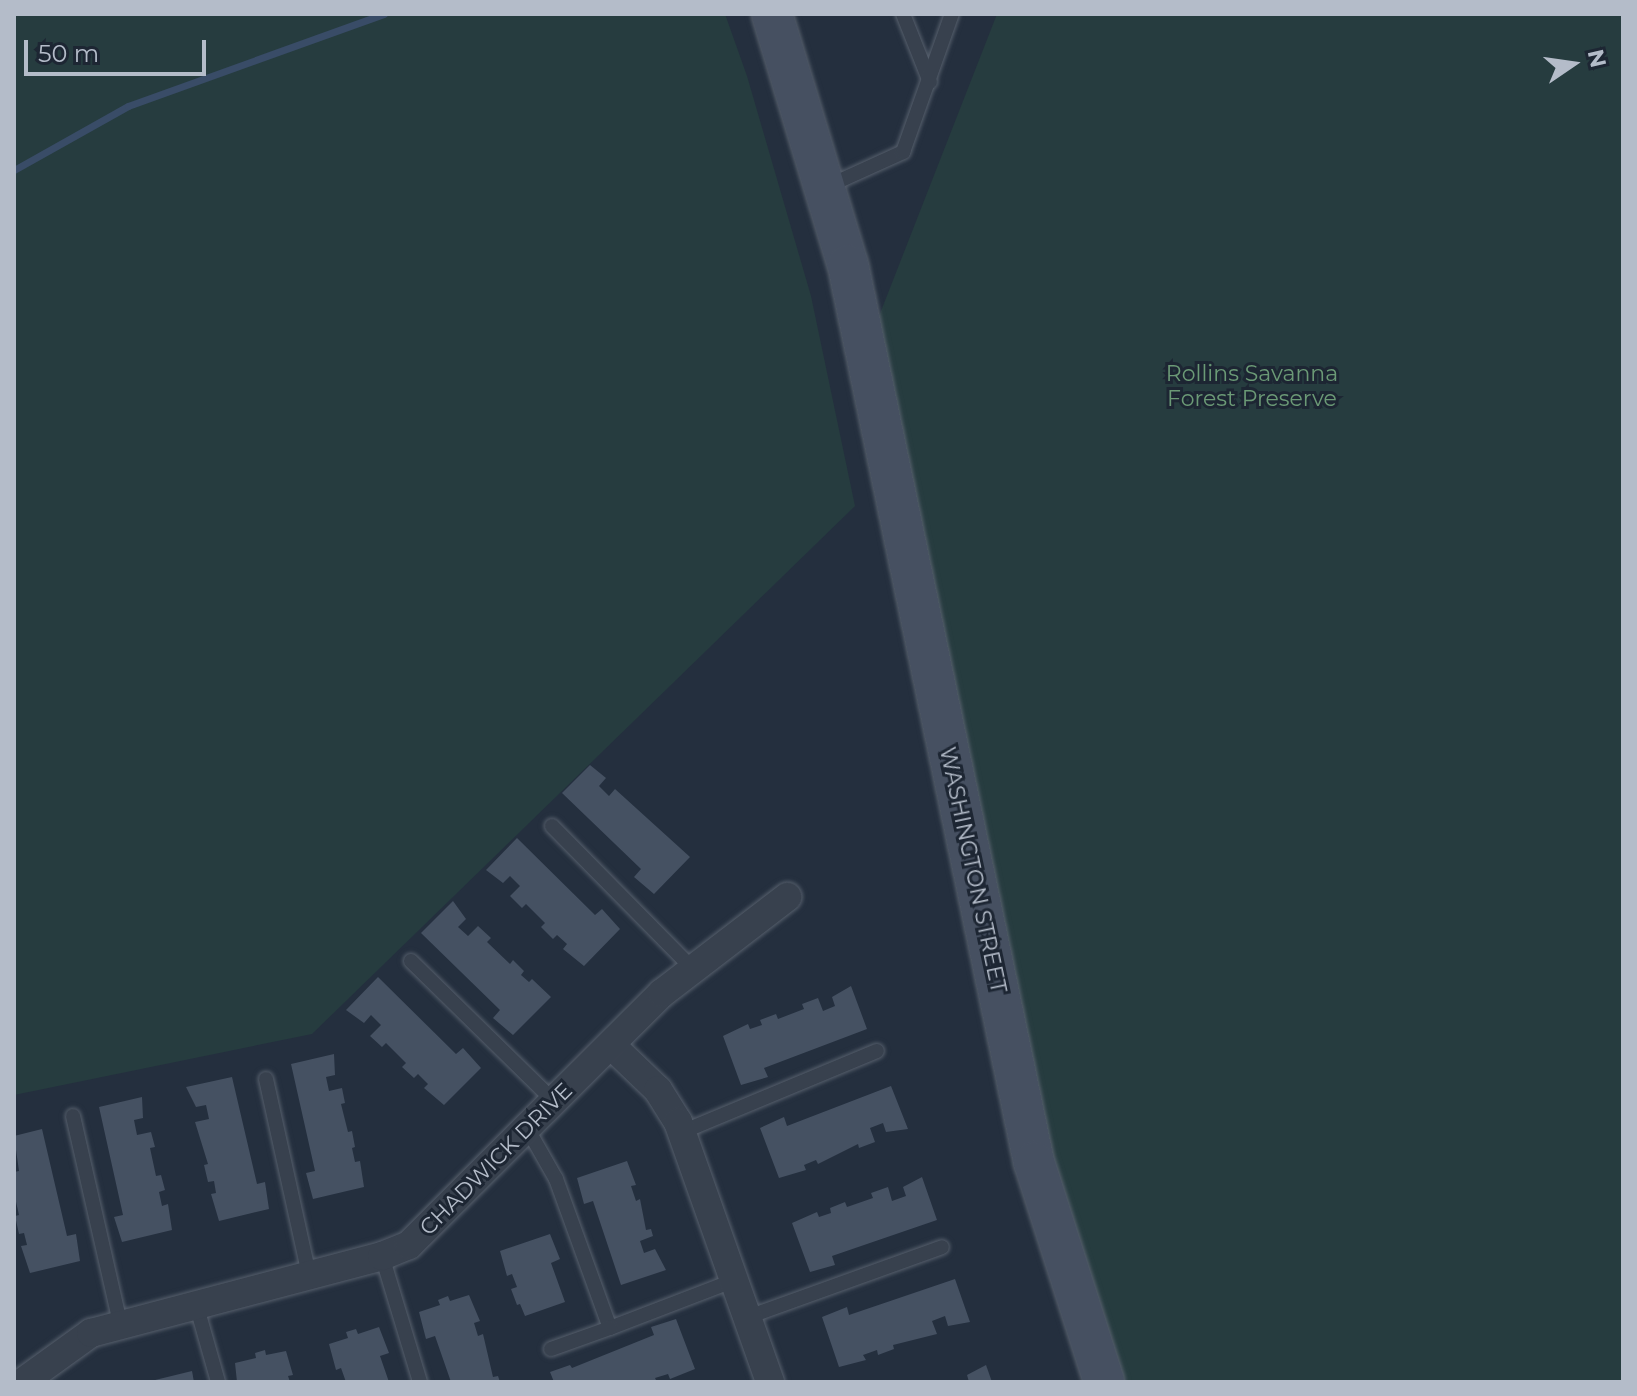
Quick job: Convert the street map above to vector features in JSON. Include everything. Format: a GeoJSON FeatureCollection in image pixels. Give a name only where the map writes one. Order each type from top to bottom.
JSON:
{"type":"FeatureCollection","features":[{"type":"Feature","properties":{"kind":"main road","name":"WASHINGTON STREET"},"geometry":{"type":"LineString","coordinates":[[772,14],[848,265],[1034,1162],[1104,1382]]}},
{"type":"Feature","properties":{"kind":"street","name":"CHADWICK DRIVE"},"geometry":{"type":"LineString","coordinates":[[23,1382],[91,1333],[382,1256],[409,1245],[662,993],[787,897]]}},
{"type":"Feature","properties":{"kind":"street"},"geometry":{"type":"LineString","coordinates":[[611,1045],[658,1090],[682,1132],[770,1382]]}},
{"type":"Feature","properties":{"kind":"lane"},"geometry":{"type":"LineString","coordinates":[[903,14],[930,82]]}},
{"type":"Feature","properties":{"kind":"lane"},"geometry":{"type":"LineString","coordinates":[[826,187],[903,152],[952,14]]}},
{"type":"Feature","properties":{"kind":"lane"},"geometry":{"type":"LineString","coordinates":[[552,826],[693,969]]}},
{"type":"Feature","properties":{"kind":"lane"},"geometry":{"type":"LineString","coordinates":[[411,961],[554,1101]]}},
{"type":"Feature","properties":{"kind":"lane"},"geometry":{"type":"LineString","coordinates":[[682,1132],[877,1051]]}},
{"type":"Feature","properties":{"kind":"lane"},"geometry":{"type":"LineString","coordinates":[[266,1079],[309,1275]]}},
{"type":"Feature","properties":{"kind":"lane"},"geometry":{"type":"LineString","coordinates":[[73,1116],[120,1323]]}},
{"type":"Feature","properties":{"kind":"lane"},"geometry":{"type":"LineString","coordinates":[[527,1128],[556,1179],[610,1328]]}},
{"type":"Feature","properties":{"kind":"lane"},"geometry":{"type":"LineString","coordinates":[[748,1317],[942,1247]]}},
{"type":"Feature","properties":{"kind":"lane"},"geometry":{"type":"LineString","coordinates":[[382,1256],[420,1382]]}},
{"type":"Feature","properties":{"kind":"lane"},"geometry":{"type":"LineString","coordinates":[[551,1349],[735,1280]]}},
{"type":"Feature","properties":{"kind":"lane"},"geometry":{"type":"LineString","coordinates":[[196,1304],[218,1382]]}},
{"type":"Feature","properties":{"kind":"green space"},"geometry":{"type":"Polygon","coordinates":[[[14,14],[725,14],[747,76],[811,296],[855,506],[312,1034],[14,1095],[14,14]]]}},
{"type":"Feature","properties":{"kind":"green space","name":"Rollins Savanna Forest Preserve"},"geometry":{"type":"Polygon","coordinates":[[[997,14],[1623,14],[1623,1382],[1104,1382],[865,352],[997,14]]]}},
{"type":"Feature","properties":{"kind":"building"},"geometry":{"type":"Polygon","coordinates":[[[590,765],[606,778],[599,786],[609,796],[615,789],[690,857],[654,894],[634,877],[641,869],[562,793],[590,765]]]}},
{"type":"Feature","properties":{"kind":"building"},"geometry":{"type":"Polygon","coordinates":[[[517,838],[595,915],[602,909],[620,929],[584,966],[563,949],[567,944],[557,935],[553,939],[541,927],[545,923],[526,904],[522,908],[510,896],[520,886],[510,876],[503,883],[486,870],[517,838]]]}},
{"type":"Feature","properties":{"kind":"building"},"geometry":{"type":"Polygon","coordinates":[[[453,901],[466,919],[458,927],[468,936],[478,926],[491,938],[487,942],[510,964],[513,960],[524,971],[521,975],[529,982],[532,979],[551,997],[513,1035],[493,1018],[500,1010],[421,933],[453,901]]]}},
{"type":"Feature","properties":{"kind":"building"},"geometry":{"type":"Polygon","coordinates":[[[378,977],[456,1054],[463,1048],[481,1068],[444,1105],[424,1088],[428,1084],[418,1074],[414,1078],[402,1067],[406,1063],[386,1043],[382,1047],[370,1036],[381,1025],[371,1015],[364,1023],[346,1010],[378,977]]]}},
{"type":"Feature","properties":{"kind":"building"},"geometry":{"type":"Polygon","coordinates":[[[851,986],[867,1029],[764,1068],[768,1077],[741,1085],[723,1036],[748,1024],[750,1029],[762,1025],[760,1020],[776,1014],[778,1019],[804,1009],[802,1004],[818,998],[823,1011],[835,1006],[832,997],[851,986]]]}},
{"type":"Feature","properties":{"kind":"building"},"geometry":{"type":"Polygon","coordinates":[[[334,1054],[335,1075],[326,1077],[329,1091],[342,1088],[345,1103],[341,1104],[348,1132],[352,1131],[355,1162],[360,1161],[364,1187],[313,1199],[306,1173],[315,1171],[291,1064],[334,1054]]]}},
{"type":"Feature","properties":{"kind":"building"},"geometry":{"type":"Polygon","coordinates":[[[232,1077],[257,1184],[265,1182],[269,1209],[219,1221],[211,1194],[216,1193],[214,1181],[208,1182],[204,1165],[208,1164],[195,1122],[209,1119],[206,1105],[196,1107],[186,1087],[232,1077]]]}},
{"type":"Feature","properties":{"kind":"building"},"geometry":{"type":"Polygon","coordinates":[[[891,1086],[908,1129],[886,1132],[883,1123],[870,1128],[875,1142],[859,1148],[858,1144],[818,1164],[816,1160],[804,1165],[806,1170],[779,1178],[760,1128],[784,1117],[787,1126],[891,1086]]]}},
{"type":"Feature","properties":{"kind":"building"},"geometry":{"type":"Polygon","coordinates":[[[142,1097],[143,1118],[134,1120],[137,1135],[151,1132],[155,1147],[150,1148],[156,1176],[161,1175],[165,1190],[159,1192],[162,1206],[168,1204],[172,1230],[122,1242],[114,1217],[123,1215],[99,1107],[142,1097]]]}},
{"type":"Feature","properties":{"kind":"building"},"geometry":{"type":"Polygon","coordinates":[[[42,1129],[67,1236],[76,1234],[80,1261],[30,1273],[21,1246],[27,1245],[24,1233],[19,1234],[15,1216],[19,1215],[14,1193],[14,1172],[19,1171],[14,1136],[42,1129]]]}},
{"type":"Feature","properties":{"kind":"building"},"geometry":{"type":"Polygon","coordinates":[[[627,1161],[636,1185],[631,1186],[636,1201],[640,1199],[646,1230],[651,1229],[653,1236],[640,1241],[644,1253],[655,1249],[666,1270],[621,1285],[593,1201],[584,1204],[577,1178],[627,1161]]]}},
{"type":"Feature","properties":{"kind":"building"},"geometry":{"type":"Polygon","coordinates":[[[922,1177],[937,1220],[832,1256],[835,1265],[810,1272],[792,1223],[817,1212],[819,1217],[831,1213],[830,1208],[845,1202],[847,1207],[873,1198],[871,1193],[888,1187],[892,1201],[906,1196],[903,1187],[922,1177]]]}},
{"type":"Feature","properties":{"kind":"building"},"geometry":{"type":"Polygon","coordinates":[[[550,1234],[560,1259],[551,1263],[565,1302],[525,1316],[520,1304],[517,1305],[511,1289],[517,1287],[512,1274],[507,1276],[500,1251],[550,1234]]]}},
{"type":"Feature","properties":{"kind":"building"},"geometry":{"type":"Polygon","coordinates":[[[955,1279],[970,1322],[948,1326],[945,1316],[932,1321],[937,1334],[893,1345],[894,1349],[878,1355],[877,1350],[863,1355],[866,1360],[839,1367],[822,1317],[847,1307],[849,1315],[955,1279]]]}},
{"type":"Feature","properties":{"kind":"building"},"geometry":{"type":"Polygon","coordinates":[[[469,1295],[480,1321],[474,1323],[478,1336],[483,1334],[493,1377],[498,1376],[500,1382],[451,1382],[435,1336],[426,1339],[419,1312],[440,1305],[438,1300],[448,1296],[450,1301],[469,1295]]]}},
{"type":"Feature","properties":{"kind":"building"},"geometry":{"type":"Polygon","coordinates":[[[676,1319],[695,1369],[670,1379],[668,1374],[655,1378],[657,1382],[554,1382],[550,1372],[570,1365],[572,1368],[654,1335],[651,1327],[676,1319]]]}},
{"type":"Feature","properties":{"kind":"building"},"geometry":{"type":"Polygon","coordinates":[[[379,1327],[389,1353],[380,1356],[389,1382],[346,1382],[341,1368],[336,1370],[329,1344],[348,1338],[346,1332],[356,1329],[358,1334],[379,1327]]]}},
{"type":"Feature","properties":{"kind":"building"},"geometry":{"type":"Polygon","coordinates":[[[265,1350],[266,1355],[286,1351],[293,1375],[288,1376],[290,1382],[237,1382],[235,1363],[256,1358],[255,1353],[265,1350]]]}},
{"type":"Feature","properties":{"kind":"building"},"geometry":{"type":"Polygon","coordinates":[[[986,1365],[992,1382],[969,1382],[967,1375],[986,1365]]]}},
{"type":"Feature","properties":{"kind":"building"},"geometry":{"type":"Polygon","coordinates":[[[192,1371],[194,1382],[151,1382],[151,1381],[192,1371]]]}},
{"type":"Feature","properties":{"kind":"waterway"},"geometry":{"type":"LineString","coordinates":[[14,170],[128,106],[384,14]]}}]}
